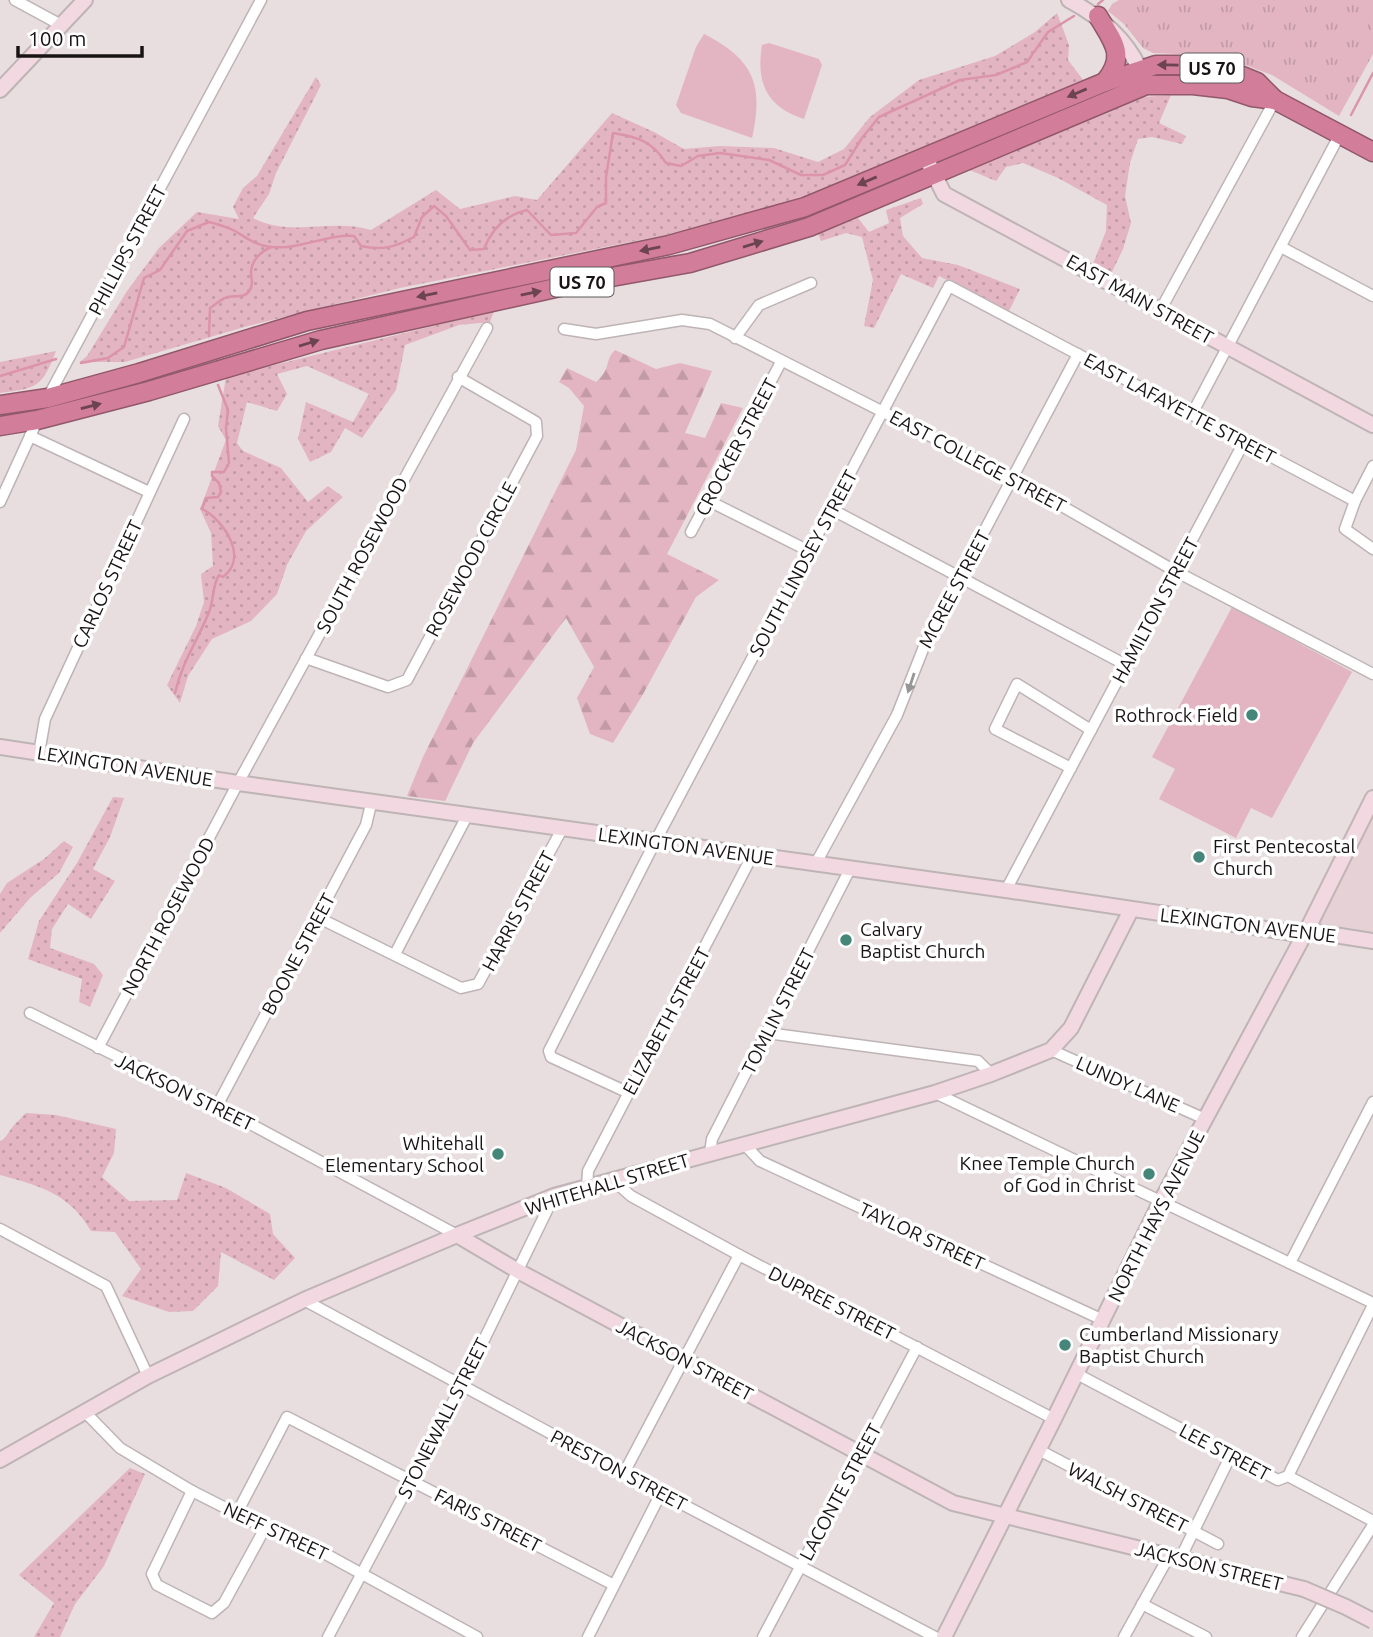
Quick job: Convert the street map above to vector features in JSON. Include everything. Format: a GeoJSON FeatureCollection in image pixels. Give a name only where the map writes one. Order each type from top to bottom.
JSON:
{"type":"FeatureCollection","features":[{"type":"Feature","properties":{"kind":"highway"},"geometry":{"type":"LineString","coordinates":[[1098,16],[1117,51],[1117,63],[1105,82]]}},
{"type":"Feature","properties":{"kind":"highway","name":"US 70"},"geometry":{"type":"LineString","coordinates":[[0,426],[37,420],[149,391],[321,340],[578,283],[690,263],[809,227],[934,174],[1143,77],[1156,65],[1192,65],[1235,72],[1257,82],[1275,100],[1373,152]]}},
{"type":"Feature","properties":{"kind":"highway","name":"US 70"},"geometry":{"type":"LineString","coordinates":[[0,405],[48,398],[307,321],[669,245],[805,206],[1105,82],[1143,77]]}},
{"type":"Feature","properties":{"kind":"street"},"geometry":{"type":"LineString","coordinates":[[15,0],[61,25]]}},
{"type":"Feature","properties":{"kind":"street"},"geometry":{"type":"LineString","coordinates":[[0,90],[85,0]]}},
{"type":"Feature","properties":{"kind":"street","name":"PHILLIPS STREET"},"geometry":{"type":"LineString","coordinates":[[0,502],[48,398],[261,0]]}},
{"type":"Feature","properties":{"kind":"street"},"geometry":{"type":"LineString","coordinates":[[1069,0],[1098,16],[1110,28],[1134,57],[1143,77]]}},
{"type":"Feature","properties":{"kind":"street"},"geometry":{"type":"LineString","coordinates":[[1161,309],[1275,100]]}},
{"type":"Feature","properties":{"kind":"street"},"geometry":{"type":"LineString","coordinates":[[1192,414],[1340,134]]}},
{"type":"Feature","properties":{"kind":"street","name":"EAST MAIN STREET"},"geometry":{"type":"LineString","coordinates":[[925,156],[944,194],[1373,425]]}},
{"type":"Feature","properties":{"kind":"street"},"geometry":{"type":"LineString","coordinates":[[1280,247],[1373,296]]}},
{"type":"Feature","properties":{"kind":"street"},"geometry":{"type":"LineString","coordinates":[[735,338],[759,305],[811,283]]}},
{"type":"Feature","properties":{"kind":"street","name":"EAST LAFAYETTE STREET"},"geometry":{"type":"LineString","coordinates":[[949,286],[1355,500]]}},
{"type":"Feature","properties":{"kind":"street","name":"SOUTH LINDSEY STREET"},"geometry":{"type":"LineString","coordinates":[[629,1093],[551,1057],[549,1051],[656,840],[949,286]]}},
{"type":"Feature","properties":{"kind":"street","name":"EAST COLLEGE STREET"},"geometry":{"type":"LineString","coordinates":[[564,329],[596,334],[682,320],[710,324],[1013,478],[1175,571],[1373,674]]}},
{"type":"Feature","properties":{"kind":"street","name":"SOUTH ROSEWOOD"},"geometry":{"type":"LineString","coordinates":[[238,783],[487,328]]}},
{"type":"Feature","properties":{"kind":"street","name":"MCREE STREET"},"geometry":{"type":"LineString","coordinates":[[816,863],[897,715],[933,624],[1078,354]]}},
{"type":"Feature","properties":{"kind":"street","name":"CROCKER STREET"},"geometry":{"type":"LineString","coordinates":[[691,531],[781,362]]}},
{"type":"Feature","properties":{"kind":"street","name":"ROSEWOOD CIRCLE"},"geometry":{"type":"LineString","coordinates":[[306,658],[388,687],[407,680],[537,436],[536,422],[458,377]]}},
{"type":"Feature","properties":{"kind":"street","name":"CARLOS STREET"},"geometry":{"type":"LineString","coordinates":[[39,753],[45,719],[184,419]]}},
{"type":"Feature","properties":{"kind":"street"},"geometry":{"type":"LineString","coordinates":[[30,436],[149,492]]}},
{"type":"Feature","properties":{"kind":"street","name":"HAMILTON STREET"},"geometry":{"type":"LineString","coordinates":[[1006,890],[1244,442]]}},
{"type":"Feature","properties":{"kind":"street"},"geometry":{"type":"LineString","coordinates":[[1373,466],[1355,500],[1345,529],[1373,549]]}},
{"type":"Feature","properties":{"kind":"street"},"geometry":{"type":"LineString","coordinates":[[709,501],[809,551]]}},
{"type":"Feature","properties":{"kind":"street"},"geometry":{"type":"LineString","coordinates":[[831,509],[1126,665]]}},
{"type":"Feature","properties":{"kind":"street"},"geometry":{"type":"LineString","coordinates":[[1071,768],[995,729],[1017,684],[1091,730]]}},
{"type":"Feature","properties":{"kind":"street","name":"LEXINGTON AVENUE"},"geometry":{"type":"LineString","coordinates":[[0,747],[1293,933],[1306,932],[1373,941]]}},
{"type":"Feature","properties":{"kind":"street","name":"NORTH ROSEWOOD"},"geometry":{"type":"LineString","coordinates":[[97,1048],[238,783]]}},
{"type":"Feature","properties":{"kind":"street","name":"NORTH HAYS AVENUE"},"geometry":{"type":"LineString","coordinates":[[944,1637],[1160,1203],[1306,932],[1373,798]]}},
{"type":"Feature","properties":{"kind":"street","name":"BOONE STREET"},"geometry":{"type":"LineString","coordinates":[[217,1106],[366,825],[372,800]]}},
{"type":"Feature","properties":{"kind":"street"},"geometry":{"type":"LineString","coordinates":[[395,954],[468,814]]}},
{"type":"Feature","properties":{"kind":"street","name":"HARRIS STREET"},"geometry":{"type":"LineString","coordinates":[[317,917],[461,988],[478,984],[562,829]]}},
{"type":"Feature","properties":{"kind":"street","name":"ELIZABETH STREET"},"geometry":{"type":"LineString","coordinates":[[587,1188],[588,1171],[752,856]]}},
{"type":"Feature","properties":{"kind":"street","name":"TOMLIN STREET"},"geometry":{"type":"LineString","coordinates":[[710,1153],[712,1139],[850,869]]}},
{"type":"Feature","properties":{"kind":"street","name":"WHITEHALL STREET"},"geometry":{"type":"LineString","coordinates":[[0,1460],[148,1376],[304,1300],[554,1196],[935,1093],[1051,1049],[1071,1028],[1131,910]]}},
{"type":"Feature","properties":{"kind":"street","name":"JACKSON STREET"},"geometry":{"type":"LineString","coordinates":[[30,1013],[217,1106],[457,1235],[517,1271],[953,1503],[1304,1589],[1373,1621]]}},
{"type":"Feature","properties":{"kind":"street"},"geometry":{"type":"LineString","coordinates":[[767,1033],[978,1061],[991,1074]]}},
{"type":"Feature","properties":{"kind":"street","name":"LUNDY LANE"},"geometry":{"type":"LineString","coordinates":[[1051,1049],[1205,1119]]}},
{"type":"Feature","properties":{"kind":"street"},"geometry":{"type":"LineString","coordinates":[[935,1093],[1373,1304],[1289,1476]]}},
{"type":"Feature","properties":{"kind":"street"},"geometry":{"type":"LineString","coordinates":[[1290,1263],[1373,1101]]}},
{"type":"Feature","properties":{"kind":"street","name":"TAYLOR STREET"},"geometry":{"type":"LineString","coordinates":[[746,1146],[760,1161],[1103,1320]]}},
{"type":"Feature","properties":{"kind":"street","name":"DUPREE STREET"},"geometry":{"type":"LineString","coordinates":[[614,1181],[631,1196],[738,1255],[1054,1419]]}},
{"type":"Feature","properties":{"kind":"street","name":"STONEWALL STREET"},"geometry":{"type":"LineString","coordinates":[[328,1637],[462,1385],[554,1196]]}},
{"type":"Feature","properties":{"kind":"street"},"geometry":{"type":"LineString","coordinates":[[0,1229],[106,1286],[148,1376]]}},
{"type":"Feature","properties":{"kind":"street"},"geometry":{"type":"LineString","coordinates":[[624,1473],[738,1255]]}},
{"type":"Feature","properties":{"kind":"street","name":"PRESTON STREET"},"geometry":{"type":"LineString","coordinates":[[304,1300],[935,1637]]}},
{"type":"Feature","properties":{"kind":"street","name":"LACONTE STREET"},"geometry":{"type":"LineString","coordinates":[[763,1637],[917,1347]]}},
{"type":"Feature","properties":{"kind":"street","name":"LEE STREET"},"geometry":{"type":"LineString","coordinates":[[1077,1374],[1278,1480],[1289,1476],[1373,1523]]}},
{"type":"Feature","properties":{"kind":"street","name":"NEFF STREET"},"geometry":{"type":"LineString","coordinates":[[84,1411],[120,1448],[192,1491],[265,1528],[322,1552],[477,1637]]}},
{"type":"Feature","properties":{"kind":"street","name":"FARIS STREET"},"geometry":{"type":"LineString","coordinates":[[237,1513],[287,1417],[614,1585]]}},
{"type":"Feature","properties":{"kind":"street","name":"WALSH STREET"},"geometry":{"type":"LineString","coordinates":[[1039,1450],[1218,1544]]}},
{"type":"Feature","properties":{"kind":"street"},"geometry":{"type":"LineString","coordinates":[[1124,1637],[1142,1604],[1193,1530],[1231,1455]]}},
{"type":"Feature","properties":{"kind":"street"},"geometry":{"type":"LineString","coordinates":[[192,1491],[152,1574],[157,1585],[212,1613],[224,1603],[265,1528]]}},
{"type":"Feature","properties":{"kind":"street"},"geometry":{"type":"LineString","coordinates":[[588,1637],[661,1493]]}},
{"type":"Feature","properties":{"kind":"street"},"geometry":{"type":"LineString","coordinates":[[1301,1637],[1373,1523]]}},
{"type":"Feature","properties":{"kind":"street"},"geometry":{"type":"LineString","coordinates":[[1142,1604],[1206,1637]]}},
{"type":"Feature","properties":{"kind":"shaded area"},"geometry":{"type":"Polygon","coordinates":[[[1373,808],[1373,937],[1312,929],[1373,808]]]}},
{"type":"Feature","properties":{"kind":"green space"},"geometry":{"type":"Polygon","coordinates":[[[1119,0],[1373,0],[1373,54],[1339,116],[1272,75],[1234,61],[1202,55],[1153,53],[1143,48],[1124,24],[1108,11],[1112,4],[1119,0]]]}},
{"type":"Feature","properties":{"kind":"green space"},"geometry":{"type":"Polygon","coordinates":[[[1057,13],[1069,45],[1068,60],[1084,81],[801,199],[695,229],[400,288],[248,326],[125,362],[80,362],[87,356],[127,291],[159,248],[197,212],[239,219],[233,207],[243,188],[257,176],[316,77],[321,85],[276,173],[269,194],[253,218],[282,227],[341,226],[371,230],[436,190],[460,209],[515,196],[537,200],[612,113],[684,149],[720,146],[774,148],[818,162],[844,149],[870,117],[919,80],[995,56],[1035,32],[1057,13]]]}},
{"type":"Feature","properties":{"kind":"green space"},"geometry":{"type":"Polygon","coordinates":[[[704,34],[734,53],[751,75],[756,102],[752,138],[681,113],[676,105],[696,47],[704,34]]]}},
{"type":"Feature","properties":{"kind":"green space"},"geometry":{"type":"Polygon","coordinates":[[[769,43],[819,59],[822,65],[804,119],[781,108],[766,91],[761,58],[762,45],[769,43]]]}},
{"type":"Feature","properties":{"kind":"green space"},"geometry":{"type":"Polygon","coordinates":[[[1171,95],[1159,123],[1186,136],[1182,144],[1152,137],[1138,139],[1130,163],[1125,196],[1131,223],[1111,274],[1093,264],[1106,231],[1107,205],[1058,178],[1023,163],[1006,167],[996,181],[967,169],[1143,97],[1171,95]]]}},
{"type":"Feature","properties":{"kind":"green space"},"geometry":{"type":"Polygon","coordinates":[[[921,198],[923,204],[900,218],[903,236],[922,258],[958,265],[1020,289],[1009,311],[939,276],[933,288],[901,274],[874,328],[864,326],[873,280],[862,237],[846,233],[821,241],[818,234],[858,218],[869,232],[889,223],[886,210],[921,198]]]}},
{"type":"Feature","properties":{"kind":"green space"},"geometry":{"type":"Polygon","coordinates":[[[494,311],[490,322],[459,325],[405,345],[396,390],[362,438],[345,428],[331,452],[310,462],[298,439],[306,402],[353,422],[369,394],[307,366],[277,374],[287,394],[277,411],[247,402],[237,443],[243,451],[281,468],[308,502],[328,486],[343,497],[306,531],[287,565],[277,594],[251,621],[212,639],[188,676],[180,703],[167,685],[196,626],[204,602],[201,574],[213,566],[211,533],[200,509],[226,440],[218,426],[226,377],[494,311]]]}},
{"type":"Feature","properties":{"kind":"green space"},"geometry":{"type":"Polygon","coordinates":[[[615,350],[656,369],[680,363],[712,371],[685,433],[705,438],[721,403],[743,408],[667,554],[719,580],[696,597],[613,743],[590,734],[577,698],[594,667],[566,618],[473,743],[445,801],[407,796],[423,757],[576,450],[584,406],[569,388],[559,382],[567,368],[596,382],[604,373],[615,350]]]}},
{"type":"Feature","properties":{"kind":"green space"},"geometry":{"type":"Polygon","coordinates":[[[56,351],[47,372],[37,384],[0,393],[0,362],[56,351]]]}},
{"type":"Feature","properties":{"kind":"green space","name":"Rothrock Field"},"geometry":{"type":"Polygon","coordinates":[[[1232,607],[1352,672],[1272,818],[1251,808],[1236,838],[1159,799],[1175,769],[1152,757],[1232,607]]]}},
{"type":"Feature","properties":{"kind":"green space"},"geometry":{"type":"Polygon","coordinates":[[[113,797],[124,798],[110,837],[93,869],[115,881],[91,919],[68,904],[52,929],[50,948],[94,964],[103,975],[90,1007],[79,1002],[82,979],[28,959],[39,921],[77,863],[113,797]]]}},
{"type":"Feature","properties":{"kind":"green space"},"geometry":{"type":"Polygon","coordinates":[[[64,841],[73,847],[59,873],[30,898],[0,933],[0,894],[7,883],[44,859],[64,841]]]}},
{"type":"Feature","properties":{"kind":"green space"},"geometry":{"type":"Polygon","coordinates":[[[26,1113],[56,1115],[116,1129],[114,1153],[102,1177],[129,1201],[177,1200],[186,1173],[226,1188],[270,1214],[273,1234],[295,1258],[274,1280],[221,1252],[218,1286],[193,1311],[169,1312],[122,1296],[141,1269],[115,1232],[91,1231],[63,1199],[28,1183],[0,1175],[0,1141],[26,1113]]]}},
{"type":"Feature","properties":{"kind":"green space"},"geometry":{"type":"Polygon","coordinates":[[[130,1468],[145,1474],[104,1566],[75,1604],[60,1637],[34,1637],[54,1603],[19,1575],[130,1468]]]}},
{"type":"Feature","properties":{"kind":"waterway"},"geometry":{"type":"LineString","coordinates":[[1098,4],[1103,0]]}},
{"type":"Feature","properties":{"kind":"waterway"},"geometry":{"type":"LineString","coordinates":[[81,363],[108,358],[124,347],[144,278],[160,270],[187,231],[209,222],[271,247],[292,246],[344,236],[354,236],[361,246],[388,247],[414,237],[422,217],[434,206],[446,216],[470,250],[484,249],[501,224],[513,215],[527,210],[551,235],[576,233],[597,207],[606,203],[606,177],[613,133],[644,141],[666,163],[681,166],[698,156],[720,153],[769,160],[801,175],[823,175],[845,165],[879,117],[960,80],[996,75],[1027,62],[1048,32],[1074,16]]}},
{"type":"Feature","properties":{"kind":"waterway"},"geometry":{"type":"LineString","coordinates":[[1351,115],[1373,73]]}},
{"type":"Feature","properties":{"kind":"waterway"},"geometry":{"type":"LineString","coordinates":[[209,336],[210,308],[225,298],[248,293],[252,285],[251,269],[254,261],[271,247]]}},
{"type":"Feature","properties":{"kind":"waterway"},"geometry":{"type":"LineString","coordinates":[[0,376],[56,359]]}},
{"type":"Feature","properties":{"kind":"waterway"},"geometry":{"type":"LineString","coordinates":[[175,693],[186,661],[209,612],[217,579],[219,575],[223,577],[234,560],[234,550],[225,530],[202,509],[206,498],[218,497],[221,492],[212,472],[224,472],[229,463],[226,428],[228,410],[218,385]]}},
{"type":"Feature","properties":{"kind":"place","name":"Rothrock Field"},"geometry":{"type":"Point","coordinates":[1252,715]}},
{"type":"Feature","properties":{"kind":"place","name":"First Pentecostal Church"},"geometry":{"type":"Point","coordinates":[1199,857]}},
{"type":"Feature","properties":{"kind":"place","name":"Calvary Baptist Church"},"geometry":{"type":"Point","coordinates":[846,940]}},
{"type":"Feature","properties":{"kind":"place","name":"Whitehall Elementary School"},"geometry":{"type":"Point","coordinates":[498,1154]}},
{"type":"Feature","properties":{"kind":"place","name":"Knee Temple Church of God in Christ"},"geometry":{"type":"Point","coordinates":[1149,1174]}},
{"type":"Feature","properties":{"kind":"place","name":"Cumberland Missionary Baptist Church"},"geometry":{"type":"Point","coordinates":[1065,1345]}}]}
